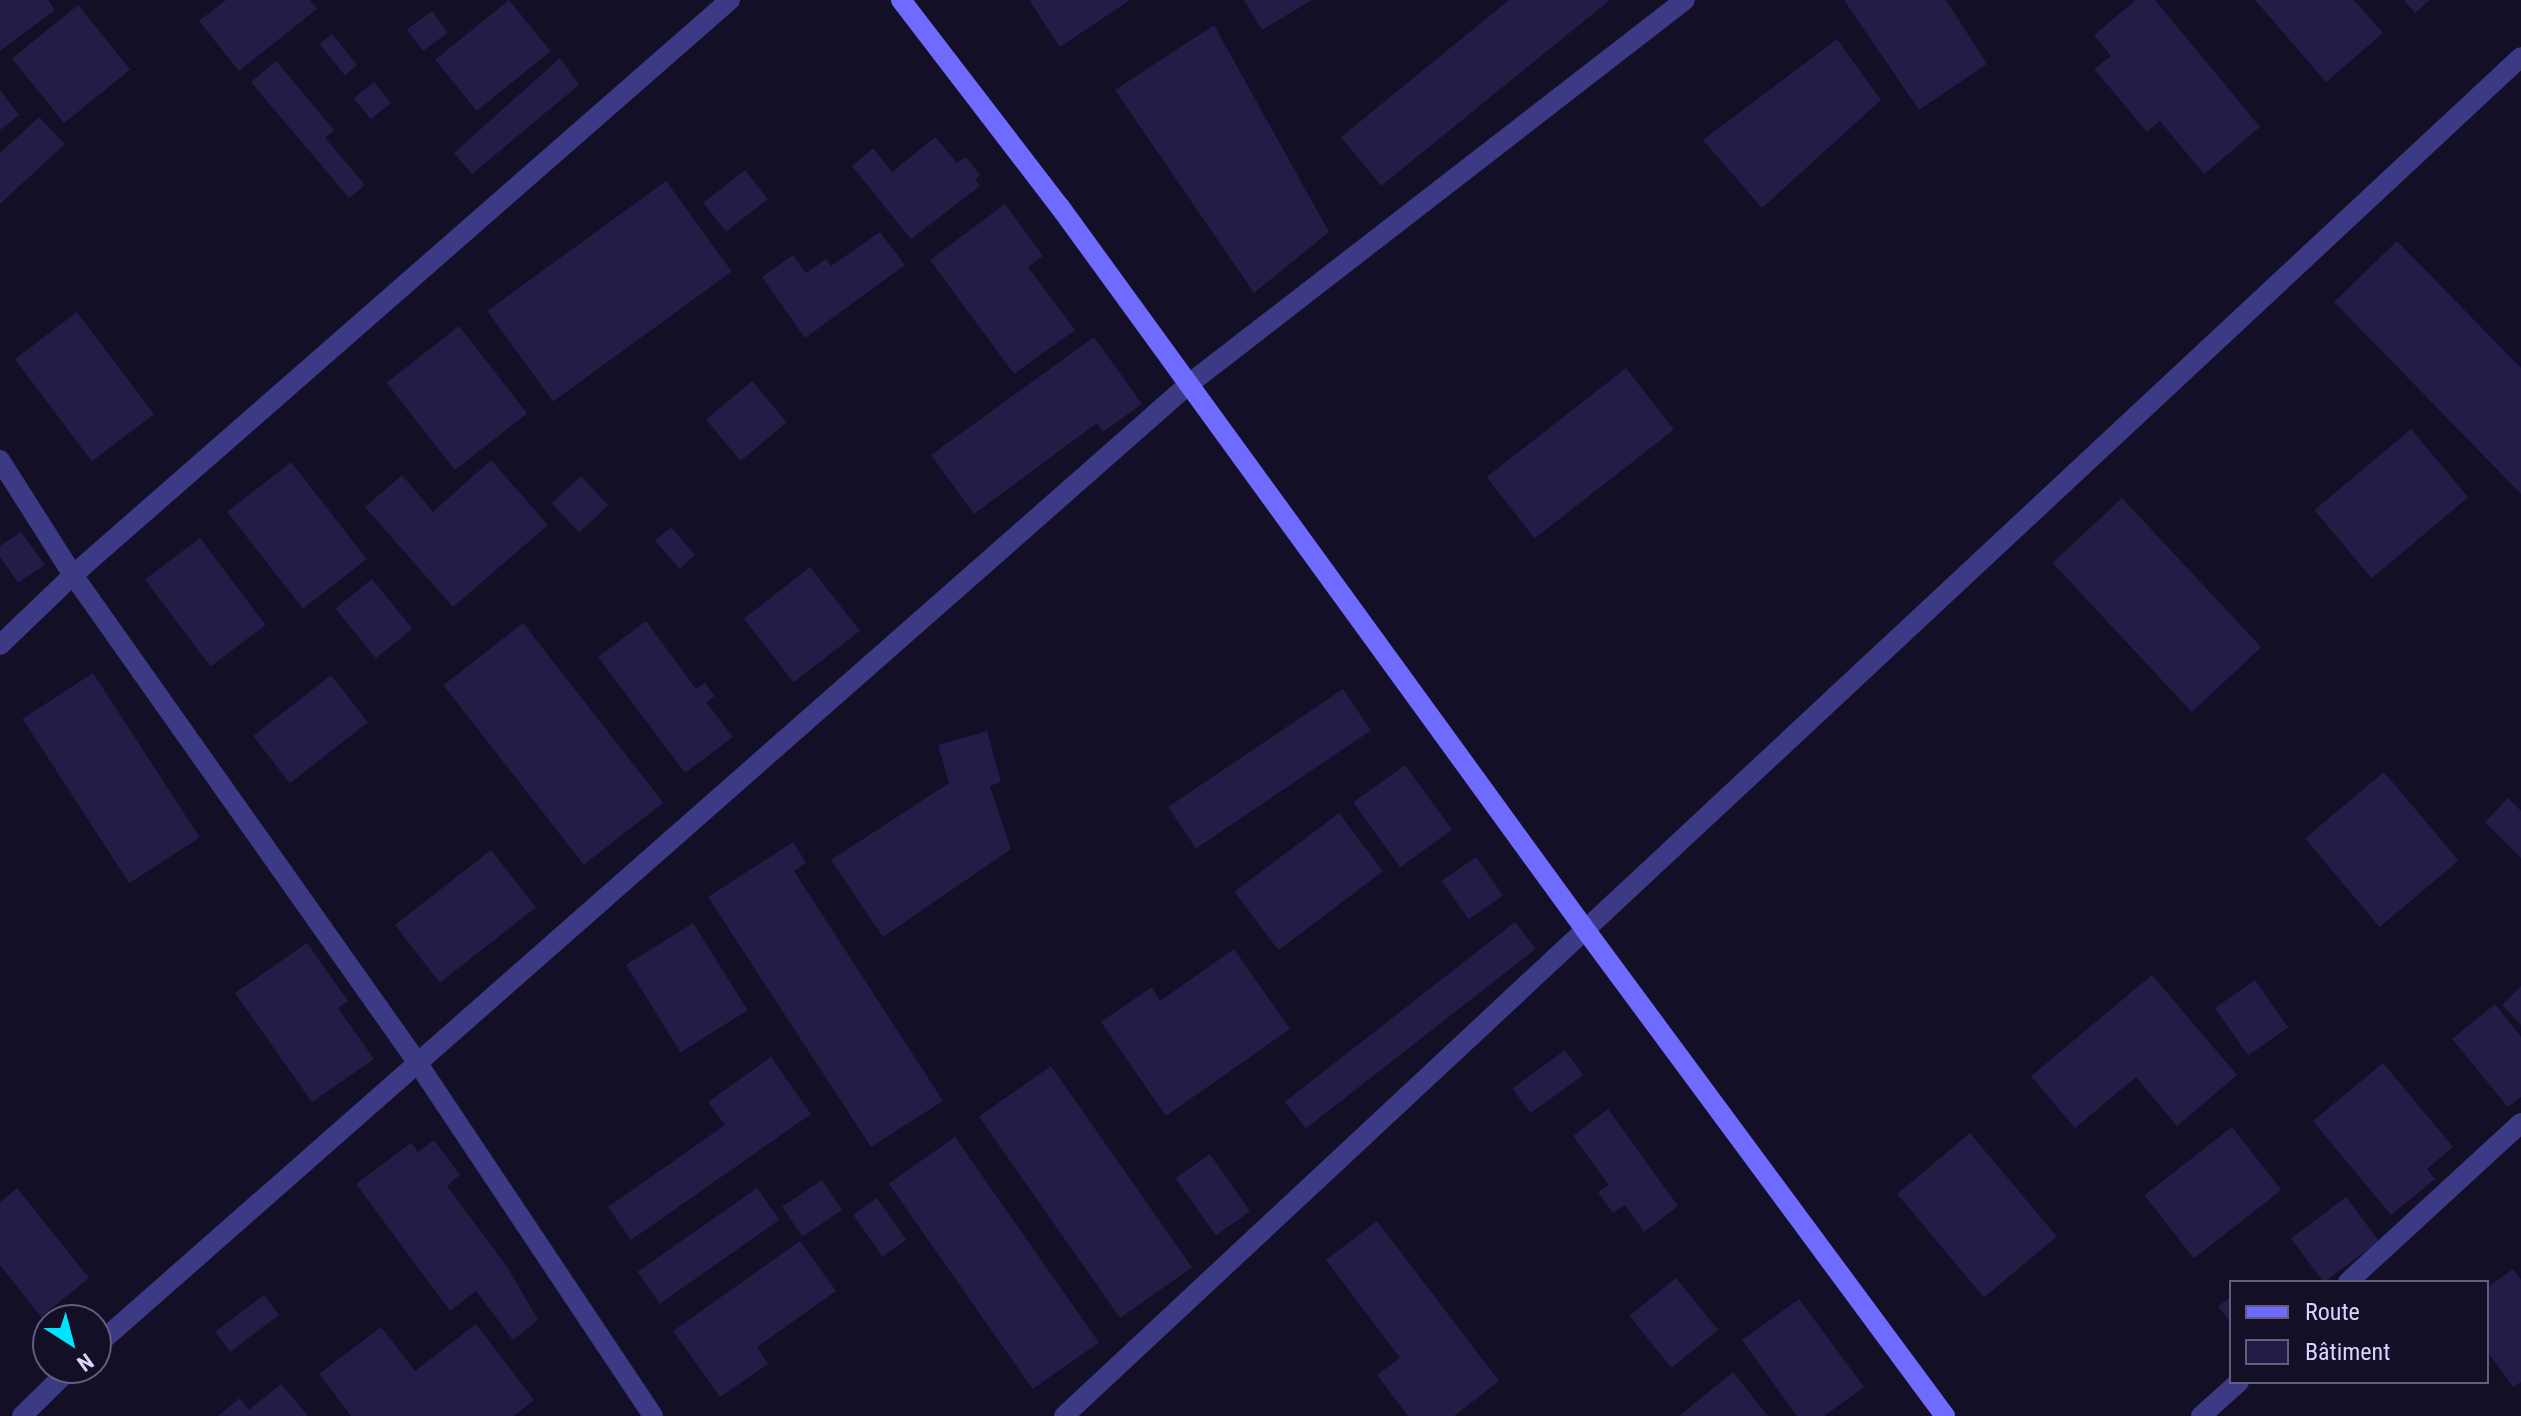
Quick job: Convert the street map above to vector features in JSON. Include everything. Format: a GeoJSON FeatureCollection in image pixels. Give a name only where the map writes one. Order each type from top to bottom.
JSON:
{"type":"FeatureCollection","features":[{"type":"Feature","properties":{"kind":"street"},"geometry":{"type":"LineString","coordinates":[[0,645],[73,575],[730,0]]}},
{"type":"Feature","properties":{"kind":"street"},"geometry":{"type":"LineString","coordinates":[[901,0],[1060,207],[1584,928],[1945,1416]]}},
{"type":"Feature","properties":{"kind":"street"},"geometry":{"type":"LineString","coordinates":[[112,1332],[1189,384],[1685,0]]}},
{"type":"Feature","properties":{"kind":"street"},"geometry":{"type":"LineString","coordinates":[[1064,1416],[2521,57]]}},
{"type":"Feature","properties":{"kind":"street"},"geometry":{"type":"LineString","coordinates":[[0,460],[73,575],[417,1062],[653,1416]]}},
{"type":"Feature","properties":{"kind":"street"},"geometry":{"type":"LineString","coordinates":[[2350,1280],[2521,1123]]}},
{"type":"Feature","properties":{"kind":"street"},"geometry":{"type":"LineString","coordinates":[[22,1416],[55,1384]]}},
{"type":"Feature","properties":{"kind":"street"},"geometry":{"type":"LineString","coordinates":[[2201,1416],[2237,1384]]}},
{"type":"Feature","properties":{"kind":"building"},"geometry":{"type":"Polygon","coordinates":[[[0,0],[48,0],[55,10],[0,51],[0,0]]]}},
{"type":"Feature","properties":{"kind":"building"},"geometry":{"type":"Polygon","coordinates":[[[226,0],[310,0],[317,9],[239,71],[199,21],[226,0]]]}},
{"type":"Feature","properties":{"kind":"building"},"geometry":{"type":"Polygon","coordinates":[[[509,0],[551,51],[477,111],[435,60],[509,0]]]}},
{"type":"Feature","properties":{"kind":"building"},"geometry":{"type":"Polygon","coordinates":[[[1029,0],[1130,0],[1060,47],[1029,0]]]}},
{"type":"Feature","properties":{"kind":"building"},"geometry":{"type":"Polygon","coordinates":[[[1244,0],[1312,0],[1262,30],[1244,0]]]}},
{"type":"Feature","properties":{"kind":"building"},"geometry":{"type":"Polygon","coordinates":[[[1509,0],[1610,0],[1381,186],[1341,137],[1509,0]]]}},
{"type":"Feature","properties":{"kind":"building"},"geometry":{"type":"Polygon","coordinates":[[[1844,0],[1946,0],[1987,64],[1919,110],[1844,0]]]}},
{"type":"Feature","properties":{"kind":"building"},"geometry":{"type":"Polygon","coordinates":[[[2136,0],[2155,0],[2260,127],[2204,174],[2160,121],[2147,132],[2094,69],[2111,56],[2094,35],[2136,0]]]}},
{"type":"Feature","properties":{"kind":"building"},"geometry":{"type":"Polygon","coordinates":[[[2255,0],[2354,0],[2383,33],[2326,82],[2255,0]]]}},
{"type":"Feature","properties":{"kind":"building"},"geometry":{"type":"Polygon","coordinates":[[[2404,0],[2430,0],[2415,13],[2404,0]]]}},
{"type":"Feature","properties":{"kind":"building"},"geometry":{"type":"Polygon","coordinates":[[[78,5],[130,70],[64,123],[12,58],[78,5]]]}},
{"type":"Feature","properties":{"kind":"building"},"geometry":{"type":"Polygon","coordinates":[[[432,11],[448,33],[423,51],[407,29],[432,11]]]}},
{"type":"Feature","properties":{"kind":"building"},"geometry":{"type":"Polygon","coordinates":[[[1214,25],[1329,232],[1254,293],[1115,90],[1214,25]]]}},
{"type":"Feature","properties":{"kind":"building"},"geometry":{"type":"Polygon","coordinates":[[[332,34],[357,65],[345,75],[320,44],[332,34]]]}},
{"type":"Feature","properties":{"kind":"building"},"geometry":{"type":"Polygon","coordinates":[[[1837,39],[1881,100],[1762,208],[1703,140],[1837,39]]]}},
{"type":"Feature","properties":{"kind":"building"},"geometry":{"type":"Polygon","coordinates":[[[560,58],[579,85],[472,174],[454,153],[560,58]]]}},
{"type":"Feature","properties":{"kind":"building"},"geometry":{"type":"Polygon","coordinates":[[[276,61],[334,130],[325,138],[365,185],[349,198],[251,82],[276,61]]]}},
{"type":"Feature","properties":{"kind":"building"},"geometry":{"type":"Polygon","coordinates":[[[374,82],[391,103],[371,119],[354,98],[374,82]]]}},
{"type":"Feature","properties":{"kind":"building"},"geometry":{"type":"Polygon","coordinates":[[[0,90],[19,115],[0,130],[0,90]]]}},
{"type":"Feature","properties":{"kind":"building"},"geometry":{"type":"Polygon","coordinates":[[[39,117],[65,144],[0,204],[0,153],[39,117]]]}},
{"type":"Feature","properties":{"kind":"building"},"geometry":{"type":"Polygon","coordinates":[[[935,137],[957,163],[966,157],[980,175],[975,179],[980,186],[911,239],[852,166],[873,148],[892,172],[935,137]]]}},
{"type":"Feature","properties":{"kind":"building"},"geometry":{"type":"Polygon","coordinates":[[[745,170],[768,199],[726,232],[703,203],[745,170]]]}},
{"type":"Feature","properties":{"kind":"building"},"geometry":{"type":"Polygon","coordinates":[[[666,181],[732,272],[553,402],[487,311],[666,181]]]}},
{"type":"Feature","properties":{"kind":"building"},"geometry":{"type":"Polygon","coordinates":[[[1005,204],[1043,256],[1028,267],[1075,330],[1014,374],[930,260],[1005,204]]]}},
{"type":"Feature","properties":{"kind":"building"},"geometry":{"type":"Polygon","coordinates":[[[880,232],[905,265],[805,338],[762,277],[793,255],[806,273],[826,259],[831,266],[880,232]]]}},
{"type":"Feature","properties":{"kind":"building"},"geometry":{"type":"Polygon","coordinates":[[[2397,241],[2521,368],[2521,494],[2334,302],[2397,241]]]}},
{"type":"Feature","properties":{"kind":"building"},"geometry":{"type":"Polygon","coordinates":[[[77,312],[154,414],[92,461],[15,359],[77,312]]]}},
{"type":"Feature","properties":{"kind":"building"},"geometry":{"type":"Polygon","coordinates":[[[459,326],[527,413],[455,470],[387,383],[459,326]]]}},
{"type":"Feature","properties":{"kind":"building"},"geometry":{"type":"Polygon","coordinates":[[[1094,337],[1142,404],[1103,432],[1097,423],[974,514],[931,455],[1094,337]]]}},
{"type":"Feature","properties":{"kind":"building"},"geometry":{"type":"Polygon","coordinates":[[[1626,368],[1674,429],[1535,538],[1487,477],[1626,368]]]}},
{"type":"Feature","properties":{"kind":"building"},"geometry":{"type":"Polygon","coordinates":[[[752,381],[787,422],[741,461],[706,420],[752,381]]]}},
{"type":"Feature","properties":{"kind":"building"},"geometry":{"type":"Polygon","coordinates":[[[2411,429],[2468,497],[2372,578],[2314,510],[2411,429]]]}},
{"type":"Feature","properties":{"kind":"building"},"geometry":{"type":"Polygon","coordinates":[[[491,460],[548,525],[453,607],[365,507],[402,475],[433,512],[491,460]]]}},
{"type":"Feature","properties":{"kind":"building"},"geometry":{"type":"Polygon","coordinates":[[[291,462],[367,559],[303,609],[227,512],[291,462]]]}},
{"type":"Feature","properties":{"kind":"building"},"geometry":{"type":"Polygon","coordinates":[[[581,476],[608,505],[579,533],[552,503],[581,476]]]}},
{"type":"Feature","properties":{"kind":"building"},"geometry":{"type":"Polygon","coordinates":[[[2122,498],[2261,647],[2192,712],[2053,563],[2122,498]]]}},
{"type":"Feature","properties":{"kind":"building"},"geometry":{"type":"Polygon","coordinates":[[[671,527],[695,555],[679,569],[655,541],[671,527]]]}},
{"type":"Feature","properties":{"kind":"building"},"geometry":{"type":"Polygon","coordinates":[[[21,532],[45,565],[18,583],[0,557],[0,546],[21,532]]]}},
{"type":"Feature","properties":{"kind":"building"},"geometry":{"type":"Polygon","coordinates":[[[200,538],[266,625],[210,667],[145,580],[200,538]]]}},
{"type":"Feature","properties":{"kind":"building"},"geometry":{"type":"Polygon","coordinates":[[[810,567],[860,631],[794,683],[744,619],[810,567]]]}},
{"type":"Feature","properties":{"kind":"building"},"geometry":{"type":"Polygon","coordinates":[[[372,579],[412,629],[376,658],[335,609],[372,579]]]}},
{"type":"Feature","properties":{"kind":"building"},"geometry":{"type":"Polygon","coordinates":[[[646,621],[696,689],[705,683],[715,696],[706,702],[733,737],[685,773],[598,657],[646,621]]]}},
{"type":"Feature","properties":{"kind":"building"},"geometry":{"type":"Polygon","coordinates":[[[523,623],[663,803],[584,865],[443,685],[523,623]]]}},
{"type":"Feature","properties":{"kind":"building"},"geometry":{"type":"Polygon","coordinates":[[[93,673],[200,837],[129,883],[23,719],[93,673]]]}},
{"type":"Feature","properties":{"kind":"building"},"geometry":{"type":"Polygon","coordinates":[[[331,675],[368,722],[290,783],[253,736],[331,675]]]}},
{"type":"Feature","properties":{"kind":"building"},"geometry":{"type":"Polygon","coordinates":[[[1343,689],[1371,730],[1196,848],[1168,807],[1343,689]]]}},
{"type":"Feature","properties":{"kind":"building"},"geometry":{"type":"Polygon","coordinates":[[[987,731],[1001,782],[990,786],[1011,849],[883,937],[831,860],[949,783],[938,745],[987,731]]]}},
{"type":"Feature","properties":{"kind":"building"},"geometry":{"type":"Polygon","coordinates":[[[1405,765],[1452,830],[1400,867],[1353,803],[1405,765]]]}},
{"type":"Feature","properties":{"kind":"building"},"geometry":{"type":"Polygon","coordinates":[[[2384,772],[2459,861],[2380,927],[2305,838],[2384,772]]]}},
{"type":"Feature","properties":{"kind":"building"},"geometry":{"type":"Polygon","coordinates":[[[2508,798],[2521,811],[2521,858],[2485,822],[2508,798]]]}},
{"type":"Feature","properties":{"kind":"building"},"geometry":{"type":"Polygon","coordinates":[[[1339,813],[1383,871],[1278,950],[1234,892],[1339,813]]]}},
{"type":"Feature","properties":{"kind":"building"},"geometry":{"type":"Polygon","coordinates":[[[793,842],[806,863],[794,871],[943,1101],[871,1147],[708,897],[793,842]]]}},
{"type":"Feature","properties":{"kind":"building"},"geometry":{"type":"Polygon","coordinates":[[[491,850],[536,908],[440,983],[395,925],[491,850]]]}},
{"type":"Feature","properties":{"kind":"building"},"geometry":{"type":"Polygon","coordinates":[[[1476,857],[1503,896],[1469,920],[1442,881],[1476,857]]]}},
{"type":"Feature","properties":{"kind":"building"},"geometry":{"type":"Polygon","coordinates":[[[1515,922],[1536,949],[1306,1129],[1285,1102],[1515,922]]]}},
{"type":"Feature","properties":{"kind":"building"},"geometry":{"type":"Polygon","coordinates":[[[693,923],[748,1010],[681,1052],[626,965],[693,923]]]}},
{"type":"Feature","properties":{"kind":"building"},"geometry":{"type":"Polygon","coordinates":[[[307,943],[348,1001],[338,1008],[374,1059],[312,1102],[235,993],[307,943]]]}},
{"type":"Feature","properties":{"kind":"building"},"geometry":{"type":"Polygon","coordinates":[[[1234,949],[1290,1029],[1166,1116],[1101,1022],[1152,987],[1160,1001],[1234,949]]]}},
{"type":"Feature","properties":{"kind":"building"},"geometry":{"type":"Polygon","coordinates":[[[2152,975],[2237,1075],[2177,1126],[2136,1077],[2075,1128],[2031,1076],[2152,975]]]}},
{"type":"Feature","properties":{"kind":"building"},"geometry":{"type":"Polygon","coordinates":[[[2255,980],[2288,1028],[2248,1056],[2215,1008],[2255,980]]]}},
{"type":"Feature","properties":{"kind":"building"},"geometry":{"type":"Polygon","coordinates":[[[2521,986],[2521,1025],[2502,1005],[2521,986]]]}},
{"type":"Feature","properties":{"kind":"building"},"geometry":{"type":"Polygon","coordinates":[[[2495,1004],[2521,1037],[2521,1097],[2508,1107],[2452,1039],[2495,1004]]]}},
{"type":"Feature","properties":{"kind":"building"},"geometry":{"type":"Polygon","coordinates":[[[1565,1050],[1583,1075],[1531,1113],[1512,1088],[1565,1050]]]}},
{"type":"Feature","properties":{"kind":"building"},"geometry":{"type":"Polygon","coordinates":[[[771,1057],[811,1114],[631,1240],[608,1207],[725,1125],[708,1102],[771,1057]]]}},
{"type":"Feature","properties":{"kind":"building"},"geometry":{"type":"Polygon","coordinates":[[[2383,1063],[2453,1147],[2427,1169],[2435,1179],[2391,1215],[2313,1121],[2383,1063]]]}},
{"type":"Feature","properties":{"kind":"building"},"geometry":{"type":"Polygon","coordinates":[[[1051,1066],[1192,1268],[1120,1318],[979,1116],[1051,1066]]]}},
{"type":"Feature","properties":{"kind":"building"},"geometry":{"type":"Polygon","coordinates":[[[1608,1109],[1678,1206],[1644,1232],[1625,1205],[1613,1213],[1598,1192],[1609,1185],[1573,1136],[1608,1109]]]}},
{"type":"Feature","properties":{"kind":"building"},"geometry":{"type":"Polygon","coordinates":[[[2232,1127],[2281,1190],[2194,1258],[2145,1195],[2232,1127]]]}},
{"type":"Feature","properties":{"kind":"building"},"geometry":{"type":"Polygon","coordinates":[[[1970,1133],[2057,1236],[1984,1297],[1897,1194],[1970,1133]]]}},
{"type":"Feature","properties":{"kind":"building"},"geometry":{"type":"Polygon","coordinates":[[[955,1137],[1099,1343],[1033,1389],[889,1183],[955,1137]]]}},
{"type":"Feature","properties":{"kind":"building"},"geometry":{"type":"Polygon","coordinates":[[[434,1140],[460,1175],[447,1186],[508,1268],[538,1320],[513,1340],[476,1291],[450,1311],[356,1184],[411,1143],[418,1152],[434,1140]]]}},
{"type":"Feature","properties":{"kind":"building"},"geometry":{"type":"Polygon","coordinates":[[[1210,1154],[1250,1211],[1216,1235],[1176,1178],[1210,1154]]]}},
{"type":"Feature","properties":{"kind":"building"},"geometry":{"type":"Polygon","coordinates":[[[822,1180],[842,1210],[802,1237],[782,1207],[822,1180]]]}},
{"type":"Feature","properties":{"kind":"building"},"geometry":{"type":"Polygon","coordinates":[[[17,1188],[89,1278],[57,1304],[32,1306],[0,1265],[0,1202],[17,1188]]]}},
{"type":"Feature","properties":{"kind":"building"},"geometry":{"type":"Polygon","coordinates":[[[757,1188],[779,1220],[660,1304],[637,1272],[757,1188]]]}},
{"type":"Feature","properties":{"kind":"building"},"geometry":{"type":"Polygon","coordinates":[[[2346,1197],[2379,1241],[2327,1280],[2322,1280],[2291,1239],[2346,1197]]]}},
{"type":"Feature","properties":{"kind":"building"},"geometry":{"type":"Polygon","coordinates":[[[877,1198],[906,1240],[882,1256],[853,1215],[877,1198]]]}},
{"type":"Feature","properties":{"kind":"building"},"geometry":{"type":"Polygon","coordinates":[[[1377,1221],[1499,1381],[1454,1416],[1408,1416],[1377,1375],[1400,1358],[1326,1260],[1377,1221]]]}},
{"type":"Feature","properties":{"kind":"building"},"geometry":{"type":"Polygon","coordinates":[[[800,1241],[836,1291],[757,1347],[768,1364],[720,1397],[673,1331],[800,1241]]]}},
{"type":"Feature","properties":{"kind":"building"},"geometry":{"type":"Polygon","coordinates":[[[2513,1269],[2521,1280],[2521,1382],[2513,1387],[2489,1354],[2489,1287],[2513,1269]]]}},
{"type":"Feature","properties":{"kind":"building"},"geometry":{"type":"Polygon","coordinates":[[[1676,1278],[1718,1330],[1672,1368],[1629,1316],[1676,1278]]]}},
{"type":"Feature","properties":{"kind":"building"},"geometry":{"type":"Polygon","coordinates":[[[264,1295],[279,1315],[230,1352],[215,1332],[264,1295]]]}},
{"type":"Feature","properties":{"kind":"building"},"geometry":{"type":"Polygon","coordinates":[[[2229,1298],[2229,1320],[2218,1306],[2229,1298]]]}},
{"type":"Feature","properties":{"kind":"building"},"geometry":{"type":"Polygon","coordinates":[[[1799,1299],[1864,1387],[1824,1416],[1797,1416],[1742,1340],[1799,1299]]]}},
{"type":"Feature","properties":{"kind":"building"},"geometry":{"type":"Polygon","coordinates":[[[476,1324],[534,1400],[514,1416],[351,1416],[319,1374],[381,1327],[415,1371],[476,1324]]]}},
{"type":"Feature","properties":{"kind":"building"},"geometry":{"type":"Polygon","coordinates":[[[1733,1372],[1768,1416],[1679,1416],[1733,1372]]]}},
{"type":"Feature","properties":{"kind":"building"},"geometry":{"type":"Polygon","coordinates":[[[281,1384],[308,1416],[218,1416],[240,1398],[249,1410],[281,1384]]]}}]}
